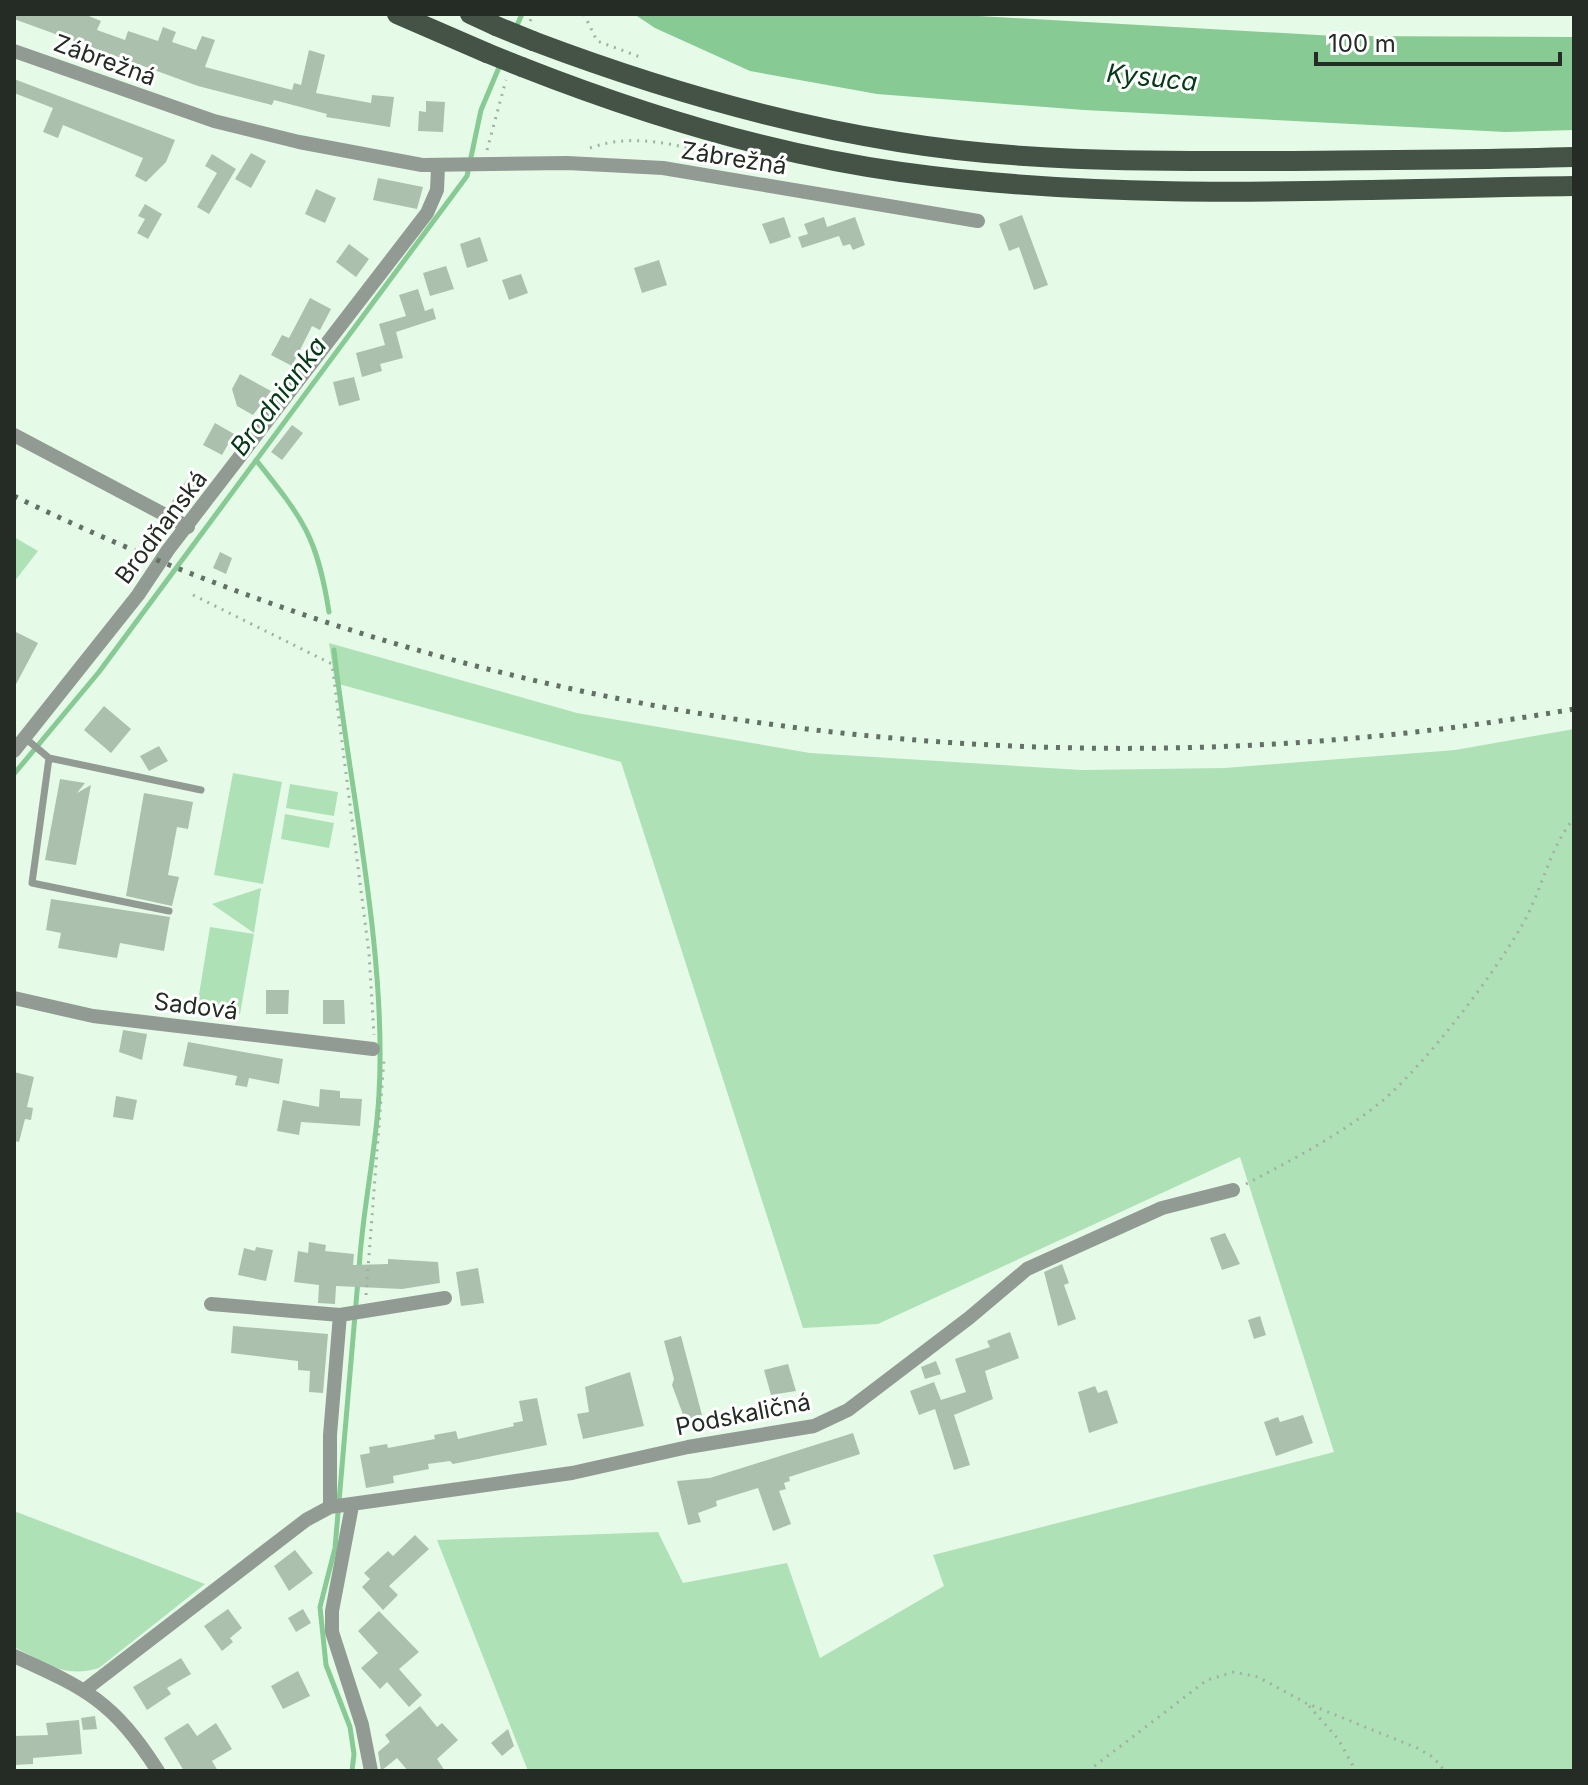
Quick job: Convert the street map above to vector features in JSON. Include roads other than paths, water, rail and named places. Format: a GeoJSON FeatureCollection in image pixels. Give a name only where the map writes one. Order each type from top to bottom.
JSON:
{"type":"FeatureCollection","features":[{"type":"Feature","properties":{"kind":"main road"},"geometry":{"type":"LineString","coordinates":[[397,14],[516,68],[598,97],[749,141],[898,172],[974,181],[1125,190],[1574,186]]}},
{"type":"Feature","properties":{"kind":"main road"},"geometry":{"type":"LineString","coordinates":[[470,14],[606,68],[760,114],[827,129],[973,152],[1129,161],[1574,157]]}},
{"type":"Feature","properties":{"kind":"street","name":"Zábrežná"},"geometry":{"type":"LineString","coordinates":[[14,51],[214,121],[299,142],[438,167],[483,162],[663,168],[978,221]]}},
{"type":"Feature","properties":{"kind":"street","name":"Brodňanská"},"geometry":{"type":"LineString","coordinates":[[14,751],[28,740],[427,213],[437,190],[438,167]]}},
{"type":"Feature","properties":{"kind":"street"},"geometry":{"type":"LineString","coordinates":[[14,435],[188,527]]}},
{"type":"Feature","properties":{"kind":"street","name":"Sadová"},"geometry":{"type":"LineString","coordinates":[[14,998],[93,1016],[377,1053]]}},
{"type":"Feature","properties":{"kind":"street","name":"Podskaličná"},"geometry":{"type":"LineString","coordinates":[[86,1689],[306,1520],[340,1506],[399,1495],[572,1473],[688,1447],[814,1426],[848,1410],[1027,1269],[1162,1208],[1233,1190]]}},
{"type":"Feature","properties":{"kind":"street"},"geometry":{"type":"LineString","coordinates":[[211,1304],[355,1313],[445,1298]]}},
{"type":"Feature","properties":{"kind":"street"},"geometry":{"type":"LineString","coordinates":[[355,1313],[330,1435],[340,1506],[332,1632],[362,1725],[371,1771]]}},
{"type":"Feature","properties":{"kind":"street"},"geometry":{"type":"LineString","coordinates":[[14,1656],[86,1689],[122,1722],[158,1771]]}},
{"type":"Feature","properties":{"kind":"lane"},"geometry":{"type":"LineString","coordinates":[[28,740],[49,758],[201,790]]}},
{"type":"Feature","properties":{"kind":"lane"},"geometry":{"type":"LineString","coordinates":[[49,758],[32,883],[169,911]]}},
{"type":"Feature","properties":{"kind":"water","name":"Kysuca"},"geometry":{"type":"Polygon","coordinates":[[[634,14],[944,14],[1335,36],[1574,37],[1574,130],[1505,132],[1084,110],[877,94],[750,71],[655,28],[634,14]]]}},
{"type":"Feature","properties":{"kind":"waterway","name":"Brodnianka"},"geometry":{"type":"LineString","coordinates":[[515,30],[522,14]]}},
{"type":"Feature","properties":{"kind":"waterway","name":"Brodnianka"},"geometry":{"type":"LineString","coordinates":[[14,774],[99,672],[467,176],[481,110],[500,65]]}},
{"type":"Feature","properties":{"kind":"waterway"},"geometry":{"type":"LineString","coordinates":[[256,460],[306,530],[319,564],[329,612]]}},
{"type":"Feature","properties":{"kind":"waterway"},"geometry":{"type":"LineString","coordinates":[[334,650],[366,872],[378,985],[379,1094],[359,1270]]}},
{"type":"Feature","properties":{"kind":"waterway"},"geometry":{"type":"LineString","coordinates":[[352,1771],[354,1754],[350,1727],[326,1665],[320,1607],[335,1548],[358,1280]]}},
{"type":"Feature","properties":{"kind":"railway"},"geometry":{"type":"LineString","coordinates":[[14,496],[198,576],[387,641],[580,691],[777,725],[976,744],[1176,748],[1376,736],[1574,709]]}}]}
